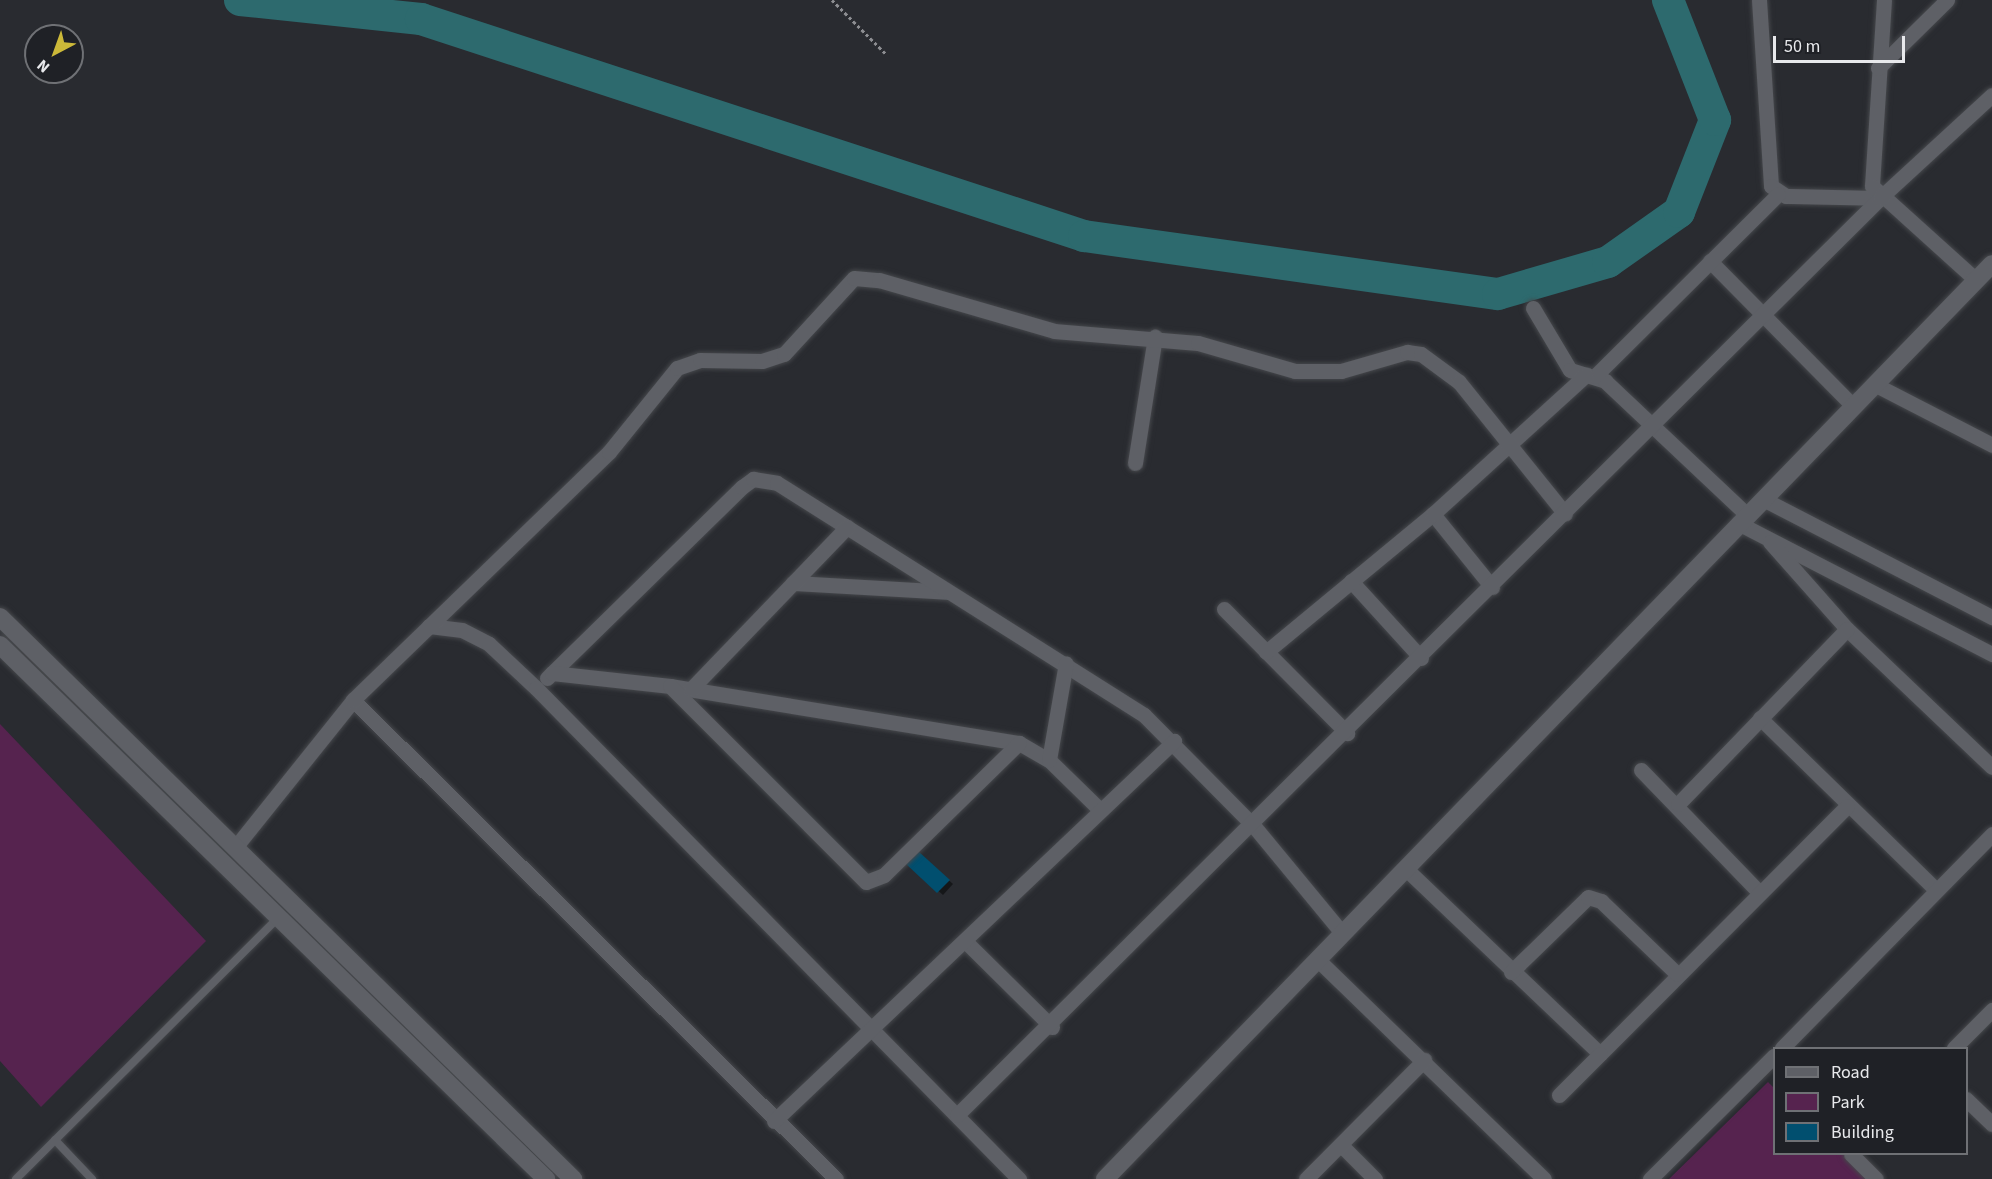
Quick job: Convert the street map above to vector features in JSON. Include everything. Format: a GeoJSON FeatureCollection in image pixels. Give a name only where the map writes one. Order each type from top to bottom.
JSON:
{"type":"FeatureCollection","features":[{"type":"Feature","properties":{"kind":"main road"},"geometry":{"type":"LineString","coordinates":[[1105,1179],[1742,519],[1992,264]]}},
{"type":"Feature","properties":{"kind":"main road"},"geometry":{"type":"LineString","coordinates":[[0,617],[237,844],[573,1179]]}},
{"type":"Feature","properties":{"kind":"main road"},"geometry":{"type":"LineString","coordinates":[[0,645],[281,915],[546,1179]]}},
{"type":"Feature","properties":{"kind":"street"},"geometry":{"type":"LineString","coordinates":[[1760,0],[1768,175],[1778,194]]}},
{"type":"Feature","properties":{"kind":"street"},"geometry":{"type":"LineString","coordinates":[[1884,0],[1869,170],[1881,198],[1976,280]]}},
{"type":"Feature","properties":{"kind":"street"},"geometry":{"type":"LineString","coordinates":[[1878,68],[1947,0]]}},
{"type":"Feature","properties":{"kind":"street"},"geometry":{"type":"LineString","coordinates":[[957,1115],[1052,1027],[1881,198],[1992,95]]}},
{"type":"Feature","properties":{"kind":"street"},"geometry":{"type":"LineString","coordinates":[[1266,652],[1433,514],[1509,445],[1591,376],[1778,194],[1881,198]]}},
{"type":"Feature","properties":{"kind":"street"},"geometry":{"type":"LineString","coordinates":[[1710,261],[1853,406]]}},
{"type":"Feature","properties":{"kind":"street"},"geometry":{"type":"LineString","coordinates":[[237,844],[353,700],[609,452],[677,368],[700,360],[762,361],[784,354],[854,278],[879,280],[1054,331],[1155,337],[1226,348],[1295,371],[1341,371],[1407,352],[1421,354],[1459,382],[1565,514]]}},
{"type":"Feature","properties":{"kind":"street"},"geometry":{"type":"LineString","coordinates":[[1533,308],[1564,365],[1591,376],[1653,427],[1742,519],[1770,542],[1847,629],[1992,767]]}},
{"type":"Feature","properties":{"kind":"street"},"geometry":{"type":"LineString","coordinates":[[1136,463],[1155,337]]}},
{"type":"Feature","properties":{"kind":"street"},"geometry":{"type":"LineString","coordinates":[[1874,384],[1992,445]]}},
{"type":"Feature","properties":{"kind":"street"},"geometry":{"type":"LineString","coordinates":[[536,687],[753,479],[777,483],[1066,663],[1174,741],[1253,825],[1342,933]]}},
{"type":"Feature","properties":{"kind":"street"},"geometry":{"type":"LineString","coordinates":[[1763,499],[1992,617]]}},
{"type":"Feature","properties":{"kind":"street"},"geometry":{"type":"LineString","coordinates":[[1433,514],[1492,587]]}},
{"type":"Feature","properties":{"kind":"street"},"geometry":{"type":"LineString","coordinates":[[691,689],[847,527]]}},
{"type":"Feature","properties":{"kind":"street"},"geometry":{"type":"LineString","coordinates":[[1770,542],[1992,654]]}},
{"type":"Feature","properties":{"kind":"street"},"geometry":{"type":"LineString","coordinates":[[1351,581],[1421,658]]}},
{"type":"Feature","properties":{"kind":"street"},"geometry":{"type":"LineString","coordinates":[[793,583],[951,592]]}},
{"type":"Feature","properties":{"kind":"street"},"geometry":{"type":"LineString","coordinates":[[1224,609],[1347,733]]}},
{"type":"Feature","properties":{"kind":"street"},"geometry":{"type":"LineString","coordinates":[[429,626],[448,626],[483,640],[536,687],[1019,1179]]}},
{"type":"Feature","properties":{"kind":"street"},"geometry":{"type":"LineString","coordinates":[[1678,804],[1847,629]]}},
{"type":"Feature","properties":{"kind":"street"},"geometry":{"type":"LineString","coordinates":[[1049,760],[1066,663]]}},
{"type":"Feature","properties":{"kind":"street"},"geometry":{"type":"LineString","coordinates":[[552,673],[691,689],[1019,743],[1049,760],[1099,809]]}},
{"type":"Feature","properties":{"kind":"street"},"geometry":{"type":"LineString","coordinates":[[670,686],[866,882],[884,875],[1019,743]]}},
{"type":"Feature","properties":{"kind":"street"},"geometry":{"type":"LineString","coordinates":[[353,700],[774,1121],[836,1179]]}},
{"type":"Feature","properties":{"kind":"street"},"geometry":{"type":"LineString","coordinates":[[1760,718],[1936,891]]}},
{"type":"Feature","properties":{"kind":"street"},"geometry":{"type":"LineString","coordinates":[[774,1121],[872,1027],[966,942],[1099,809],[1174,741]]}},
{"type":"Feature","properties":{"kind":"street"},"geometry":{"type":"LineString","coordinates":[[1641,770],[1678,804],[1759,892]]}},
{"type":"Feature","properties":{"kind":"street"},"geometry":{"type":"LineString","coordinates":[[1559,1095],[1677,974],[1847,806]]}},
{"type":"Feature","properties":{"kind":"street"},"geometry":{"type":"LineString","coordinates":[[1783,1047],[1992,834]]}},
{"type":"Feature","properties":{"kind":"street"},"geometry":{"type":"LineString","coordinates":[[1406,869],[1511,972],[1600,1054]]}},
{"type":"Feature","properties":{"kind":"street"},"geometry":{"type":"LineString","coordinates":[[1511,972],[1588,897],[1601,901],[1677,974]]}},
{"type":"Feature","properties":{"kind":"street"},"geometry":{"type":"LineString","coordinates":[[966,942],[1052,1027]]}},
{"type":"Feature","properties":{"kind":"street"},"geometry":{"type":"LineString","coordinates":[[1317,959],[1424,1060],[1544,1179]]}},
{"type":"Feature","properties":{"kind":"street"},"geometry":{"type":"LineString","coordinates":[[1955,1047],[1992,1010]]}},
{"type":"Feature","properties":{"kind":"street"},"geometry":{"type":"LineString","coordinates":[[1306,1179],[1424,1060]]}},
{"type":"Feature","properties":{"kind":"street"},"geometry":{"type":"LineString","coordinates":[[1650,1179],[1771,1067]]}},
{"type":"Feature","properties":{"kind":"street"},"geometry":{"type":"LineString","coordinates":[[1968,1101],[1992,1124]]}},
{"type":"Feature","properties":{"kind":"street"},"geometry":{"type":"LineString","coordinates":[[1341,1145],[1375,1179]]}},
{"type":"Feature","properties":{"kind":"street"},"geometry":{"type":"LineString","coordinates":[[1852,1155],[1876,1179]]}},
{"type":"Feature","properties":{"kind":"lane"},"geometry":{"type":"LineString","coordinates":[[16,1179],[281,915]]}},
{"type":"Feature","properties":{"kind":"lane"},"geometry":{"type":"LineString","coordinates":[[55,1140],[92,1179]]}},
{"type":"Feature","properties":{"kind":"path"},"geometry":{"type":"LineString","coordinates":[[832,0],[886,54]]}},
{"type":"Feature","properties":{"kind":"green space"},"geometry":{"type":"Polygon","coordinates":[[[0,724],[206,941],[41,1107],[0,1061],[0,724]]]}},
{"type":"Feature","properties":{"kind":"green space"},"geometry":{"type":"Polygon","coordinates":[[[1768,1082],[1773,1087],[1773,1155],[1844,1155],[1869,1179],[1669,1179],[1768,1082]]]}},
{"type":"Feature","properties":{"kind":"building"},"geometry":{"type":"Polygon","coordinates":[[[918,851],[950,880],[937,893],[906,864],[918,851]]]}},
{"type":"Feature","properties":{"kind":"waterway"},"geometry":{"type":"LineString","coordinates":[[240,0],[421,19],[1084,236],[1498,294],[1608,262],[1679,212],[1715,120],[1668,0]]}}]}
